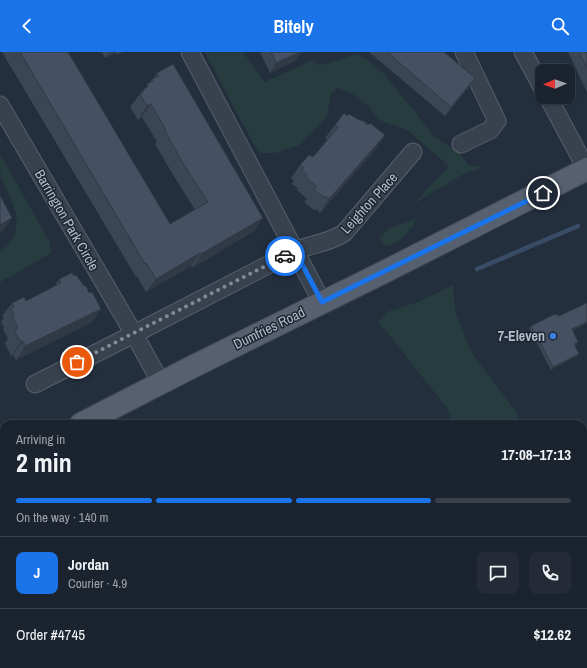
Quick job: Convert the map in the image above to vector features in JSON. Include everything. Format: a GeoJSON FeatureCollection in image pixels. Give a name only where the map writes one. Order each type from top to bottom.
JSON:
{"type":"FeatureCollection","features":[{"type":"Feature","properties":{"kind":"main road","name":"Dumfries Road"},"geometry":{"type":"LineString","coordinates":[[89,420],[587,170]]}},
{"type":"Feature","properties":{"kind":"street"},"geometry":{"type":"LineString","coordinates":[[190,52],[322,302]]}},
{"type":"Feature","properties":{"kind":"street"},"geometry":{"type":"LineString","coordinates":[[461,144],[490,130],[497,121],[464,52]]}},
{"type":"Feature","properties":{"kind":"street"},"geometry":{"type":"LineString","coordinates":[[523,52],[535,74]]}},
{"type":"Feature","properties":{"kind":"street"},"geometry":{"type":"LineString","coordinates":[[552,104],[587,170]]}},
{"type":"Feature","properties":{"kind":"street","name":"Barrington Park Circle"},"geometry":{"type":"LineString","coordinates":[[0,105],[161,383]]}},
{"type":"Feature","properties":{"kind":"street","name":"Leighton Place"},"geometry":{"type":"LineString","coordinates":[[295,251],[307,246],[328,242],[344,233],[413,152]]}},
{"type":"Feature","properties":{"kind":"street"},"geometry":{"type":"LineString","coordinates":[[35,384],[295,251]]}},
{"type":"Feature","properties":{"kind":"green space"},"geometry":{"type":"Polygon","coordinates":[[[205,52],[243,52],[265,82],[313,60],[319,65],[356,54],[368,60],[384,74],[435,137],[458,152],[469,165],[483,167],[462,175],[413,204],[449,166],[407,130],[379,120],[368,106],[354,95],[337,88],[331,94],[327,116],[299,145],[275,153],[259,153],[205,52]]]}},
{"type":"Feature","properties":{"kind":"green space"},"geometry":{"type":"Polygon","coordinates":[[[0,154],[49,241],[51,251],[50,254],[0,282],[0,250],[9,244],[13,239],[16,229],[16,213],[1,176],[0,154]]]}},
{"type":"Feature","properties":{"kind":"green space"},"geometry":{"type":"Polygon","coordinates":[[[416,219],[413,226],[397,243],[385,246],[379,239],[389,228],[416,219]]]}},
{"type":"Feature","properties":{"kind":"green space"},"geometry":{"type":"Polygon","coordinates":[[[453,285],[455,310],[469,348],[517,414],[518,420],[452,420],[447,408],[378,321],[387,312],[418,302],[453,285]]]}},
{"type":"Feature","properties":{"kind":"building"},"geometry":{"type":"Polygon","coordinates":[[[20,52],[68,52],[170,224],[208,202],[184,165],[151,104],[147,106],[140,94],[148,86],[147,84],[153,81],[151,80],[159,76],[157,73],[173,64],[263,218],[156,279],[146,263],[145,264],[20,52]]]}},
{"type":"Feature","properties":{"kind":"building"},"geometry":{"type":"Polygon","coordinates":[[[271,52],[300,52],[276,63],[271,52]]]}},
{"type":"Feature","properties":{"kind":"building"},"geometry":{"type":"Polygon","coordinates":[[[387,52],[444,52],[475,78],[451,107],[387,52]]]}},
{"type":"Feature","properties":{"kind":"building"},"geometry":{"type":"Polygon","coordinates":[[[579,52],[587,52],[587,68],[579,52]]]}},
{"type":"Feature","properties":{"kind":"building"},"geometry":{"type":"Polygon","coordinates":[[[344,113],[347,116],[349,114],[361,121],[362,120],[368,125],[370,123],[385,135],[329,199],[325,196],[324,198],[314,189],[316,186],[306,177],[307,175],[302,170],[304,168],[300,165],[309,155],[313,157],[319,150],[338,127],[335,125],[344,113]]]}},
{"type":"Feature","properties":{"kind":"building"},"geometry":{"type":"Polygon","coordinates":[[[0,195],[12,218],[0,225],[0,195]]]}},
{"type":"Feature","properties":{"kind":"building"},"geometry":{"type":"Polygon","coordinates":[[[72,273],[74,276],[76,275],[84,286],[86,286],[89,293],[92,292],[101,309],[25,346],[14,330],[18,328],[12,316],[14,315],[11,308],[14,307],[12,303],[24,297],[26,301],[61,283],[59,279],[72,273]]]}},
{"type":"Feature","properties":{"kind":"building","name":"7-Eleven"},"geometry":{"type":"Polygon","coordinates":[[[587,303],[587,322],[572,329],[578,342],[574,344],[579,354],[553,367],[531,326],[555,314],[559,316],[587,303]]]}},
{"type":"Feature","properties":{"kind":"waterway"},"geometry":{"type":"LineString","coordinates":[[477,269],[578,226]]}},
{"type":"Feature","properties":{"kind":"way so far"},"geometry":{"type":"LineString","coordinates":[[77,362],[285,256]]}},
{"type":"Feature","properties":{"kind":"place","name":"7-Eleven"},"geometry":{"type":"Point","coordinates":[553,336]}},
{"type":"Feature","properties":{"kind":"route"},"geometry":{"type":"LineString","coordinates":[[285,256],[295,251],[322,302],[543,193]]}}]}
